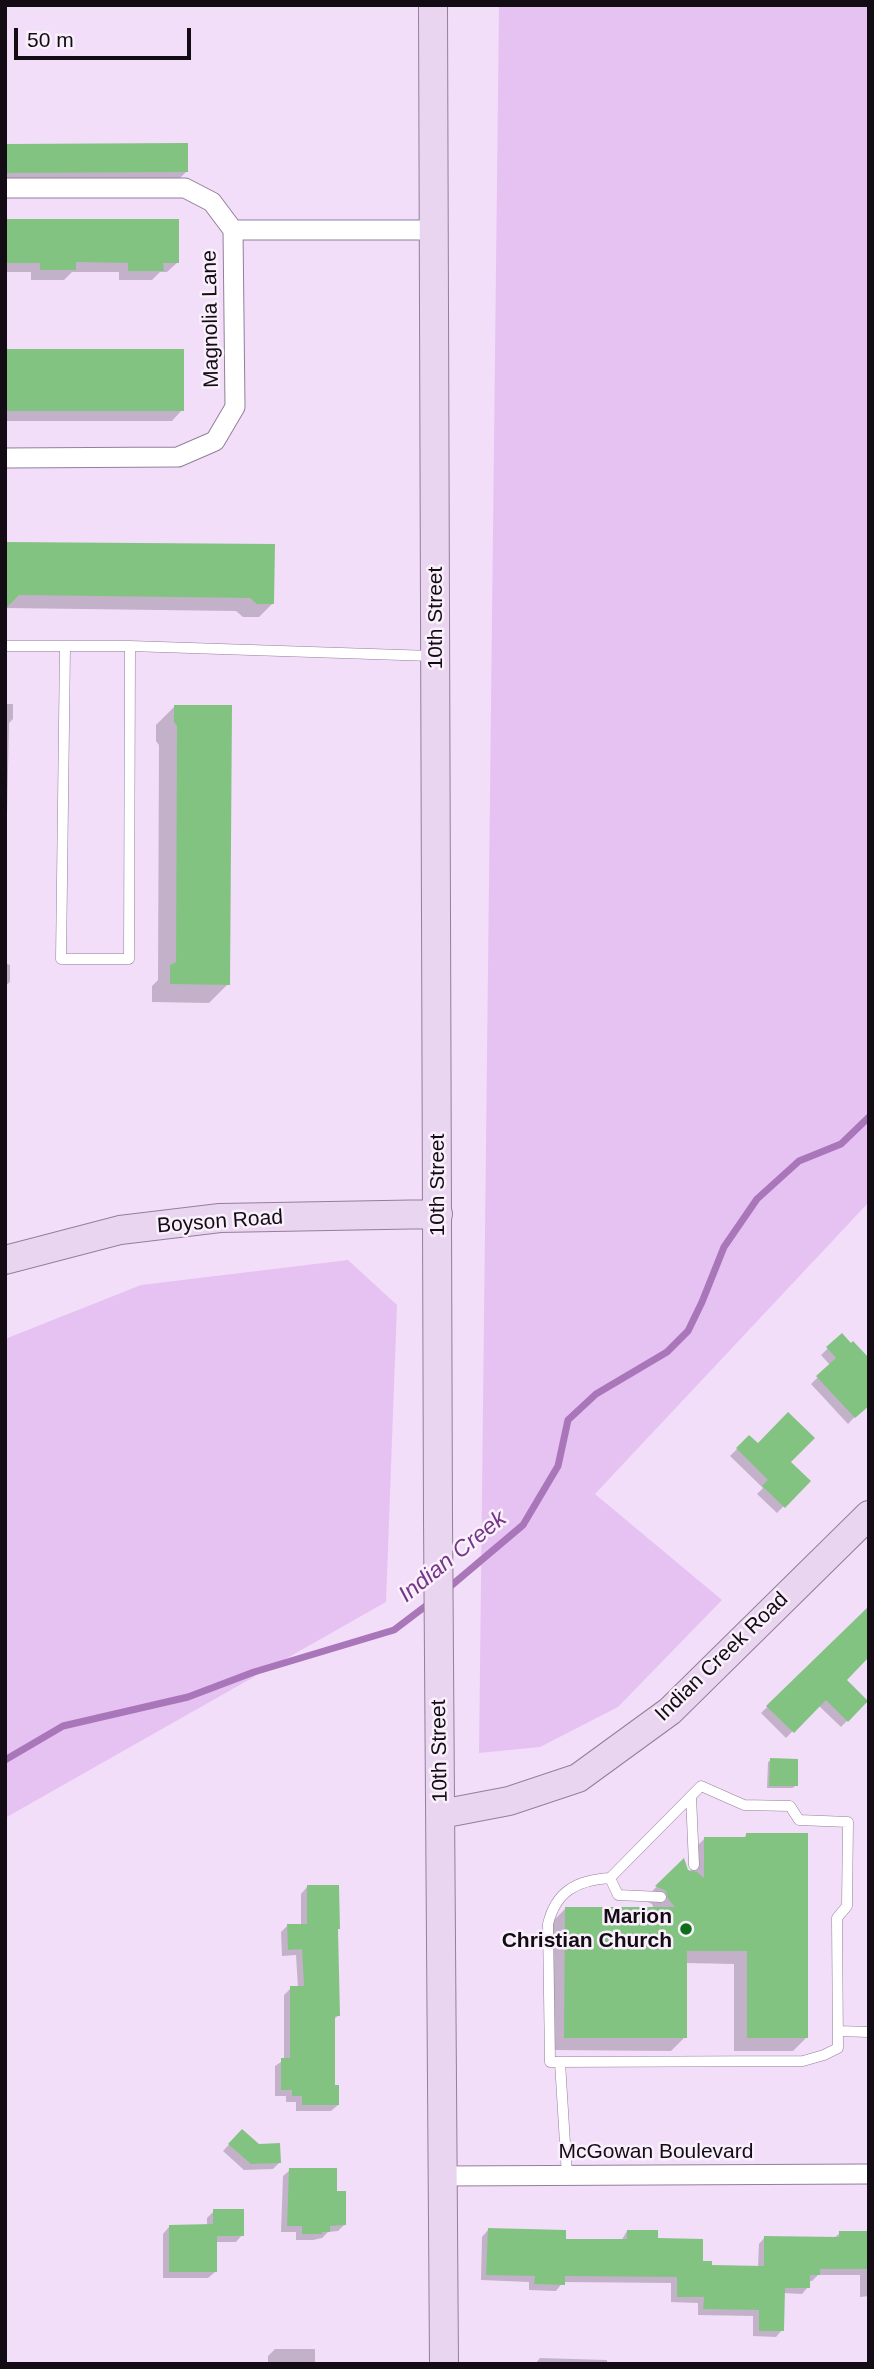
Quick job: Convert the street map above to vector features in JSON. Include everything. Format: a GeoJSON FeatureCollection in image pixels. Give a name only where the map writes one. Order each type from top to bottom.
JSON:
{"type":"FeatureCollection","features":[{"type":"Feature","properties":{"kind":"street","name":"10th Street"},"geometry":{"type":"LineString","coordinates":[[433,5],[444,2364]]}},
{"type":"Feature","properties":{"kind":"street","name":"Magnolia Lane"},"geometry":{"type":"LineString","coordinates":[[5,188],[186,188],[212,202],[233,230],[235,407],[215,441],[178,457],[5,458]]}},
{"type":"Feature","properties":{"kind":"street","name":"Magnolia Lane"},"geometry":{"type":"LineString","coordinates":[[233,230],[435,230]]}},
{"type":"Feature","properties":{"kind":"street","name":"Boyson Road"},"geometry":{"type":"LineString","coordinates":[[5,1260],[120,1230],[220,1218],[438,1214]]}},
{"type":"Feature","properties":{"kind":"street","name":"Indian Creek Road"},"geometry":{"type":"LineString","coordinates":[[441,1814],[509,1801],[578,1778],[670,1711],[869,1515]]}},
{"type":"Feature","properties":{"kind":"street","name":"McGowan Boulevard"},"geometry":{"type":"LineString","coordinates":[[444,2176],[869,2174]]}},
{"type":"Feature","properties":{"kind":"lane"},"geometry":{"type":"LineString","coordinates":[[5,646],[130,646],[436,656]]}},
{"type":"Feature","properties":{"kind":"lane"},"geometry":{"type":"LineString","coordinates":[[65,647],[61,958],[129,959],[130,646]]}},
{"type":"Feature","properties":{"kind":"lane"},"geometry":{"type":"LineString","coordinates":[[701,1786],[744,1805],[790,1806],[799,1820],[848,1822],[847,1906],[837,1918],[838,2048],[803,2060],[550,2062],[548,1924],[552,1910],[574,1885],[591,1879],[610,1878],[701,1786]]}},
{"type":"Feature","properties":{"kind":"lane"},"geometry":{"type":"LineString","coordinates":[[691,1796],[694,1865]]}},
{"type":"Feature","properties":{"kind":"lane"},"geometry":{"type":"LineString","coordinates":[[610,1878],[618,1895],[661,1896]]}},
{"type":"Feature","properties":{"kind":"lane"},"geometry":{"type":"LineString","coordinates":[[838,2031],[869,2032]]}},
{"type":"Feature","properties":{"kind":"lane"},"geometry":{"type":"LineString","coordinates":[[560,2062],[568,2176]]}},
{"type":"Feature","properties":{"kind":"shaded area"},"geometry":{"type":"Polygon","coordinates":[[[499,5],[869,5],[869,1202],[595,1494],[722,1600],[618,1707],[540,1747],[479,1753],[499,5]]]}},
{"type":"Feature","properties":{"kind":"shaded area"},"geometry":{"type":"Polygon","coordinates":[[[348,1260],[397,1305],[386,1602],[5,1818],[5,1339],[141,1285],[348,1260]]]}},
{"type":"Feature","properties":{"kind":"building"},"geometry":{"type":"Polygon","coordinates":[[[188,143],[188,172],[5,173],[5,144],[188,143]]]}},
{"type":"Feature","properties":{"kind":"building"},"geometry":{"type":"Polygon","coordinates":[[[5,219],[179,219],[179,263],[163,263],[164,271],[128,271],[128,263],[76,262],[76,270],[40,270],[40,263],[5,263],[5,219]]]}},
{"type":"Feature","properties":{"kind":"building"},"geometry":{"type":"Polygon","coordinates":[[[5,349],[184,349],[184,411],[5,411],[5,349]]]}},
{"type":"Feature","properties":{"kind":"building"},"geometry":{"type":"Polygon","coordinates":[[[5,542],[275,544],[274,604],[257,604],[250,598],[19,595],[5,609],[5,542]]]}},
{"type":"Feature","properties":{"kind":"building"},"geometry":{"type":"Polygon","coordinates":[[[174,705],[232,705],[230,985],[170,984],[170,965],[176,962],[177,726],[174,722],[174,705]]]}},
{"type":"Feature","properties":{"kind":"building"},"geometry":{"type":"Polygon","coordinates":[[[842,1333],[869,1358],[869,1406],[855,1418],[816,1376],[836,1358],[826,1347],[842,1333]]]}},
{"type":"Feature","properties":{"kind":"building"},"geometry":{"type":"Polygon","coordinates":[[[788,1412],[815,1438],[791,1462],[811,1481],[785,1508],[762,1486],[768,1480],[736,1448],[749,1435],[758,1443],[788,1412]]]}},
{"type":"Feature","properties":{"kind":"building"},"geometry":{"type":"Polygon","coordinates":[[[869,1606],[869,1657],[847,1680],[868,1701],[848,1722],[826,1700],[794,1733],[766,1706],[869,1606]]]}},
{"type":"Feature","properties":{"kind":"building"},"geometry":{"type":"Polygon","coordinates":[[[770,1758],[798,1759],[798,1786],[769,1786],[770,1758]]]}},
{"type":"Feature","properties":{"kind":"building","name":"Marion Christian Church"},"geometry":{"type":"Polygon","coordinates":[[[746,1833],[808,1833],[808,2038],[747,2038],[747,1951],[687,1951],[687,2038],[564,2038],[565,1907],[675,1907],[668,1899],[666,1891],[655,1886],[684,1858],[688,1870],[697,1872],[704,1878],[704,1837],[746,1837],[746,1833]]]}},
{"type":"Feature","properties":{"kind":"building"},"geometry":{"type":"Polygon","coordinates":[[[307,1885],[339,1885],[340,2016],[335,2016],[335,2085],[339,2085],[339,2105],[302,2105],[302,2096],[292,2096],[292,2090],[281,2090],[281,2058],[290,2058],[290,1986],[304,1986],[302,1949],[288,1950],[287,1924],[307,1924],[307,1885]]]}},
{"type":"Feature","properties":{"kind":"building"},"geometry":{"type":"Polygon","coordinates":[[[242,2129],[259,2144],[280,2143],[281,2163],[251,2164],[228,2144],[242,2129]]]}},
{"type":"Feature","properties":{"kind":"building"},"geometry":{"type":"Polygon","coordinates":[[[289,2168],[337,2168],[337,2191],[346,2191],[346,2225],[330,2226],[330,2232],[322,2234],[302,2234],[302,2226],[287,2226],[289,2168]]]}},
{"type":"Feature","properties":{"kind":"building"},"geometry":{"type":"Polygon","coordinates":[[[213,2209],[244,2209],[244,2236],[217,2236],[217,2272],[169,2272],[169,2225],[213,2224],[213,2209]]]}},
{"type":"Feature","properties":{"kind":"building"},"geometry":{"type":"Polygon","coordinates":[[[488,2228],[566,2230],[566,2239],[627,2239],[627,2230],[658,2230],[658,2238],[703,2239],[703,2261],[712,2261],[712,2265],[764,2266],[764,2236],[839,2237],[839,2231],[869,2231],[869,2269],[820,2269],[820,2275],[810,2275],[810,2288],[785,2288],[784,2331],[759,2331],[759,2310],[703,2309],[704,2297],[677,2297],[677,2277],[565,2276],[565,2285],[534,2284],[535,2276],[486,2275],[488,2228]]]}},
{"type":"Feature","properties":{"kind":"waterway","name":"Indian Creek"},"geometry":{"type":"LineString","coordinates":[[446,1590],[523,1525],[558,1466],[568,1420],[596,1394],[667,1352],[688,1331],[724,1247],[757,1199],[799,1161],[841,1144],[869,1117]]}},
{"type":"Feature","properties":{"kind":"waterway","name":"Indian Creek"},"geometry":{"type":"LineString","coordinates":[[5,1760],[63,1726],[188,1697],[254,1672],[394,1630],[431,1602]]}},
{"type":"Feature","properties":{"kind":"place","name":"Marion Christian Church"},"geometry":{"type":"Point","coordinates":[686,1929]}}]}
